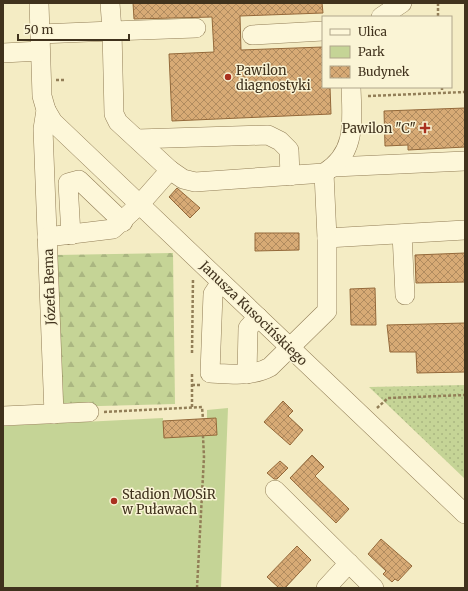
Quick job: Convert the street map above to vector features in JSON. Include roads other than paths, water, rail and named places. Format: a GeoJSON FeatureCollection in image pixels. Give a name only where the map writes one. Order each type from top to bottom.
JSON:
{"type":"FeatureCollection","features":[{"type":"Feature","properties":{"kind":"street","name":"Józefa Bema"},"geometry":{"type":"LineString","coordinates":[[39,3],[42,96],[46,110],[43,129],[54,414]]}},
{"type":"Feature","properties":{"kind":"street"},"geometry":{"type":"LineString","coordinates":[[110,3],[114,114],[118,122],[170,170],[183,179],[195,182],[290,176],[329,170],[465,161]]}},
{"type":"Feature","properties":{"kind":"street"},"geometry":{"type":"LineString","coordinates":[[382,16],[402,3]]}},
{"type":"Feature","properties":{"kind":"street"},"geometry":{"type":"LineString","coordinates":[[3,53],[40,42],[112,31],[196,28]]}},
{"type":"Feature","properties":{"kind":"street"},"geometry":{"type":"LineString","coordinates":[[252,34],[322,31]]}},
{"type":"Feature","properties":{"kind":"street"},"geometry":{"type":"LineString","coordinates":[[221,282],[213,294],[210,373],[247,374],[262,372],[270,367],[291,348],[327,311],[329,170],[341,159],[350,138],[352,125],[351,92]]}},
{"type":"Feature","properties":{"kind":"street","name":"Janusza Kusocińskiego"},"geometry":{"type":"LineString","coordinates":[[46,110],[53,122],[465,514]]}},
{"type":"Feature","properties":{"kind":"street"},"geometry":{"type":"LineString","coordinates":[[137,139],[268,135],[280,141],[289,150],[290,176]]}},
{"type":"Feature","properties":{"kind":"street"},"geometry":{"type":"LineString","coordinates":[[44,160],[52,153],[75,143]]}},
{"type":"Feature","properties":{"kind":"street"},"geometry":{"type":"LineString","coordinates":[[47,237],[113,229],[123,222],[170,170]]}},
{"type":"Feature","properties":{"kind":"street"},"geometry":{"type":"LineString","coordinates":[[71,235],[68,183],[79,180],[123,222]]}},
{"type":"Feature","properties":{"kind":"street"},"geometry":{"type":"LineString","coordinates":[[327,238],[465,230]]}},
{"type":"Feature","properties":{"kind":"street"},"geometry":{"type":"LineString","coordinates":[[402,234],[405,295]]}},
{"type":"Feature","properties":{"kind":"street"},"geometry":{"type":"LineString","coordinates":[[247,374],[248,328],[258,317]]}},
{"type":"Feature","properties":{"kind":"street"},"geometry":{"type":"LineString","coordinates":[[3,416],[89,412]]}},
{"type":"Feature","properties":{"kind":"street"},"geometry":{"type":"LineString","coordinates":[[275,490],[374,588]]}},
{"type":"Feature","properties":{"kind":"street"},"geometry":{"type":"LineString","coordinates":[[326,588],[349,563]]}},
{"type":"Feature","properties":{"kind":"place","name":"Pawilon diagnostyki"},"geometry":{"type":"Point","coordinates":[228,77]}},
{"type":"Feature","properties":{"kind":"place","name":"Pawilon \"C\""},"geometry":{"type":"Point","coordinates":[425,128]}},
{"type":"Feature","properties":{"kind":"place","name":"Stadion MOSiR w Puławach"},"geometry":{"type":"Point","coordinates":[114,501]}}]}
